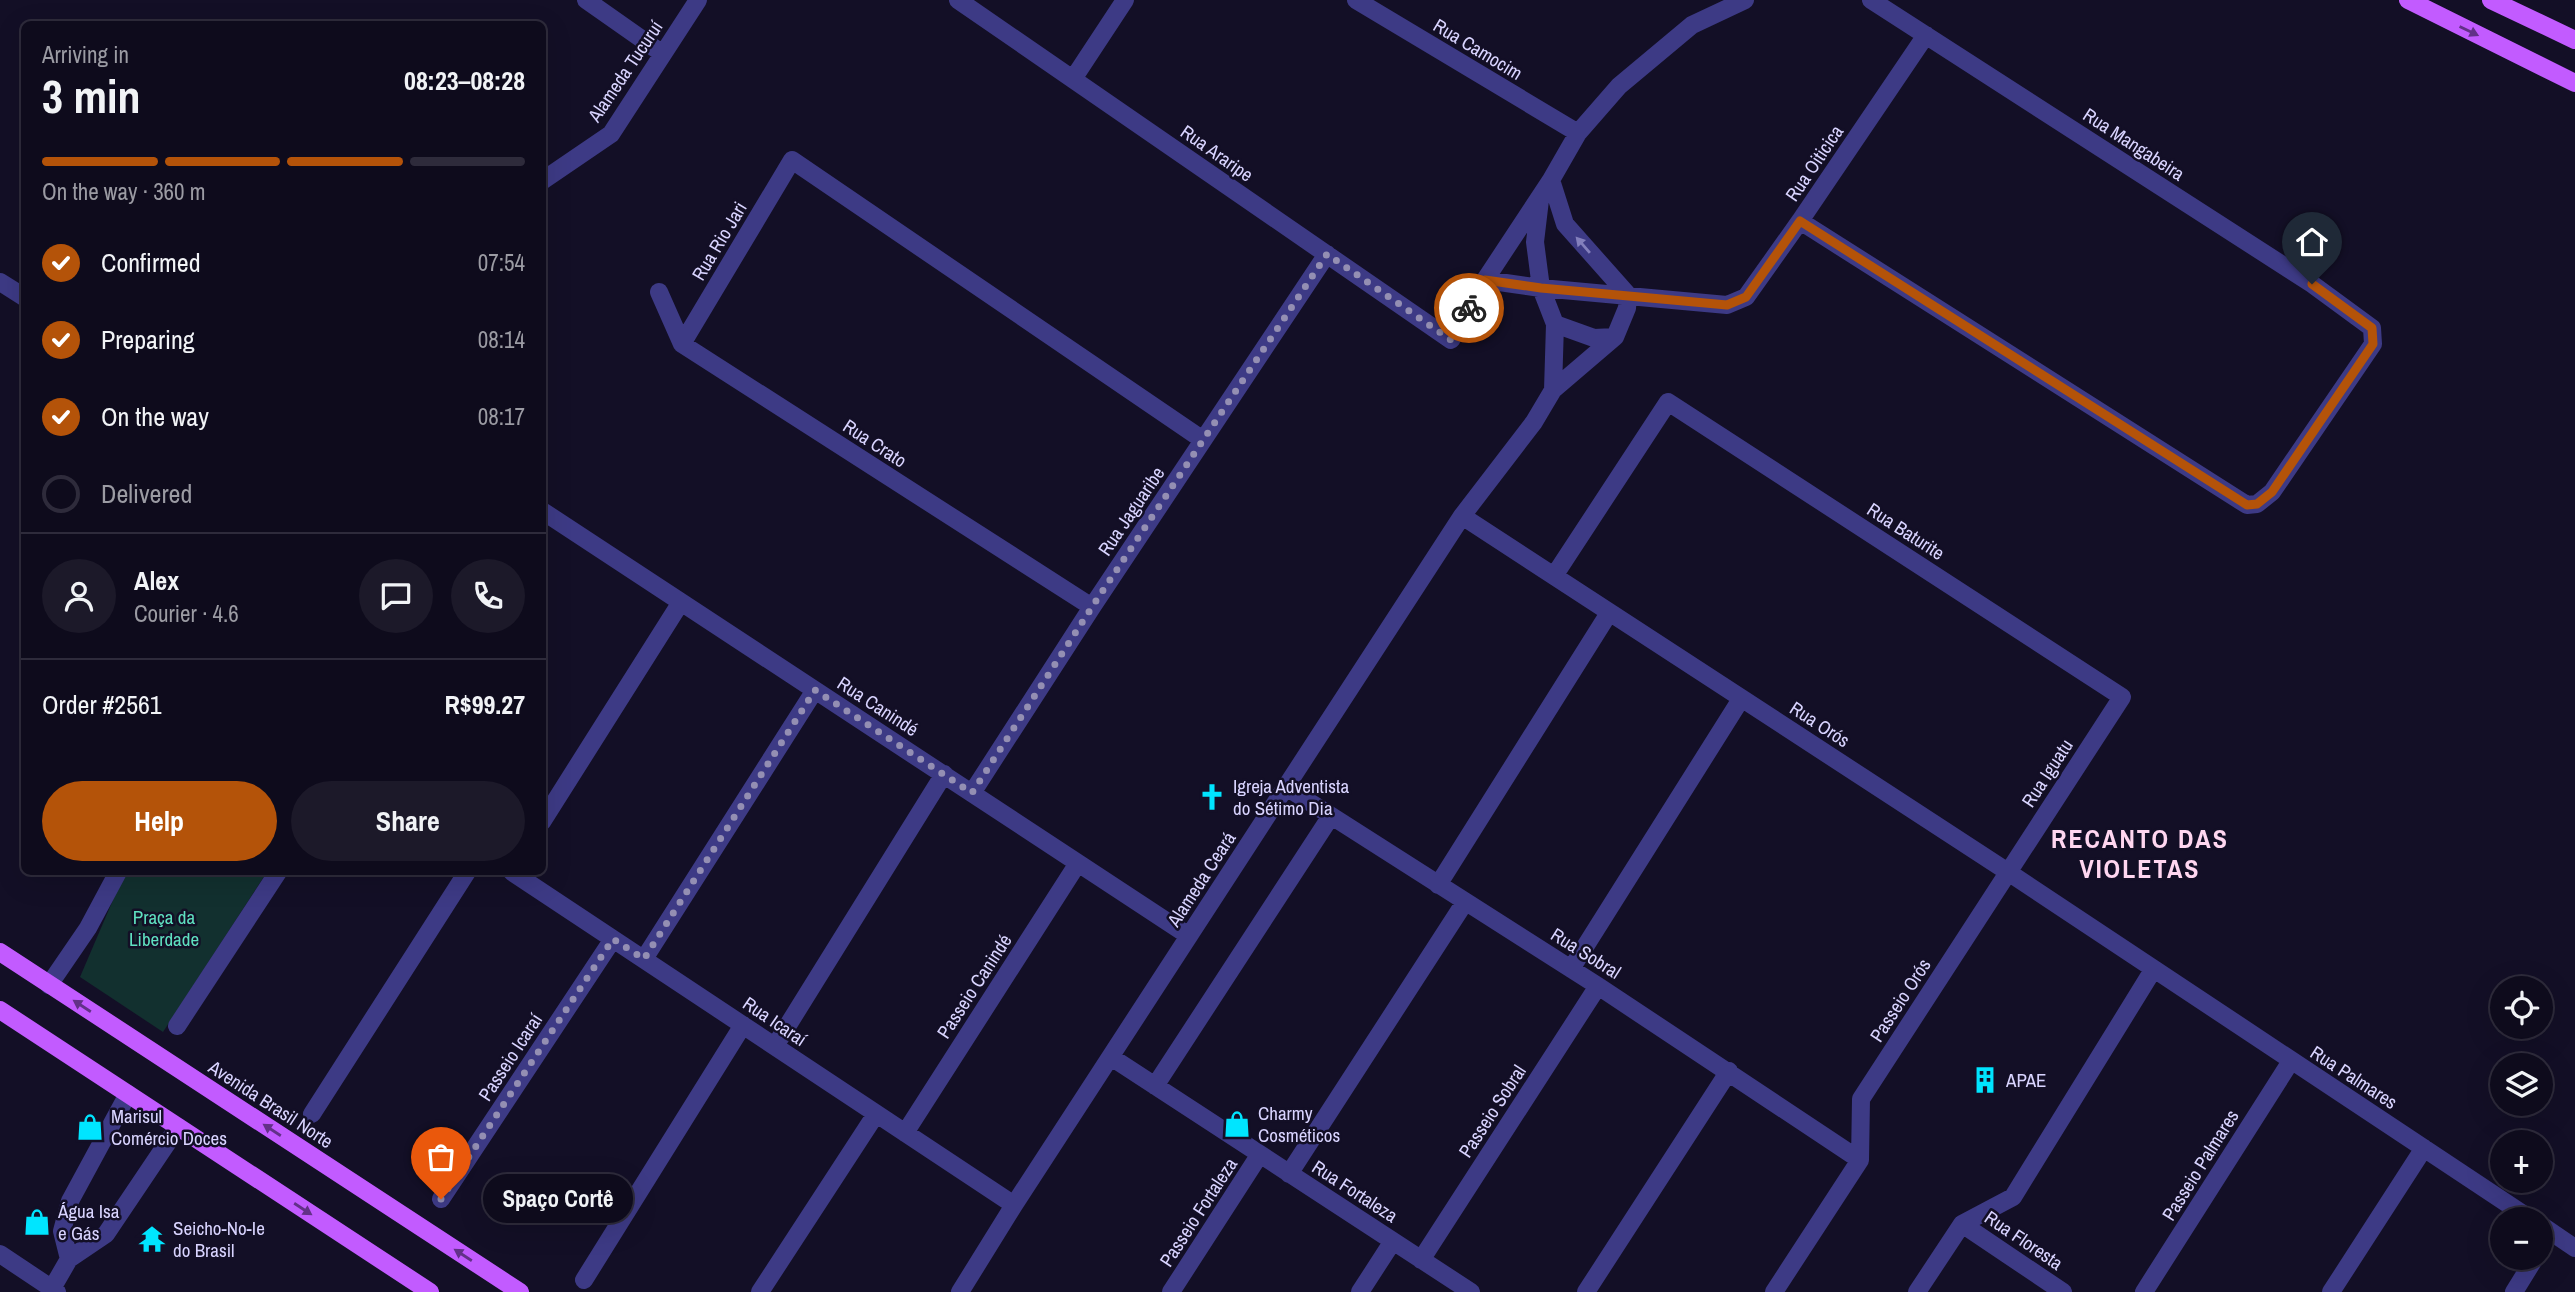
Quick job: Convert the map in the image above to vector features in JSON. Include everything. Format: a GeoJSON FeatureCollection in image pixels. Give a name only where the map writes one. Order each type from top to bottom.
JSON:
{"type":"FeatureCollection","features":[{"type":"Feature","properties":{"kind":"main road"},"geometry":{"type":"LineString","coordinates":[[2408,0],[2575,83]]}},
{"type":"Feature","properties":{"kind":"main road"},"geometry":{"type":"LineString","coordinates":[[2491,0],[2575,40]]}},
{"type":"Feature","properties":{"kind":"main road","name":"Avenida Brasil Norte"},"geometry":{"type":"LineString","coordinates":[[0,952],[520,1292]]}},
{"type":"Feature","properties":{"kind":"main road"},"geometry":{"type":"LineString","coordinates":[[0,1010],[430,1292]]}},
{"type":"Feature","properties":{"kind":"street"},"geometry":{"type":"LineString","coordinates":[[586,0],[663,54]]}},
{"type":"Feature","properties":{"kind":"street","name":"Alameda Tucuruí"},"geometry":{"type":"LineString","coordinates":[[546,178],[611,134],[698,0]]}},
{"type":"Feature","properties":{"kind":"street","name":"Rua Araripe"},"geometry":{"type":"LineString","coordinates":[[958,0],[1451,340],[1485,280]]}},
{"type":"Feature","properties":{"kind":"street"},"geometry":{"type":"LineString","coordinates":[[1073,79],[1125,0]]}},
{"type":"Feature","properties":{"kind":"street","name":"Rua Camocim"},"geometry":{"type":"LineString","coordinates":[[1356,0],[1578,133]]}},
{"type":"Feature","properties":{"kind":"street"},"geometry":{"type":"LineString","coordinates":[[1628,295],[1541,288],[1485,280],[1551,180],[1578,133],[1619,86],[1692,25],[1745,0]]}},
{"type":"Feature","properties":{"kind":"street","name":"Rua Mangabeira"},"geometry":{"type":"LineString","coordinates":[[1800,221],[2247,505],[2257,504],[2272,492],[2373,344],[2372,328],[2312,284],[1871,0]]}},
{"type":"Feature","properties":{"kind":"street","name":"Rua Oiticica"},"geometry":{"type":"LineString","coordinates":[[1628,295],[1727,305],[1746,297],[1926,35]]}},
{"type":"Feature","properties":{"kind":"street","name":"Rua Rio Jari"},"geometry":{"type":"LineString","coordinates":[[682,344],[792,160],[1203,440]]}},
{"type":"Feature","properties":{"kind":"street"},"geometry":{"type":"LineString","coordinates":[[1551,180],[1565,225],[1628,295],[1627,308],[1615,337],[1553,390]]}},
{"type":"Feature","properties":{"kind":"street"},"geometry":{"type":"LineString","coordinates":[[1540,195],[1535,242],[1541,288],[1555,324],[1553,390]]}},
{"type":"Feature","properties":{"kind":"street","name":"Rua Jaguaribe"},"geometry":{"type":"LineString","coordinates":[[972,793],[1327,254]]}},
{"type":"Feature","properties":{"kind":"street"},"geometry":{"type":"LineString","coordinates":[[0,282],[21,295]]}},
{"type":"Feature","properties":{"kind":"street"},"geometry":{"type":"LineString","coordinates":[[659,292],[682,344]]}},
{"type":"Feature","properties":{"kind":"street"},"geometry":{"type":"LineString","coordinates":[[1555,324],[1594,338],[1615,337]]}},
{"type":"Feature","properties":{"kind":"street","name":"Rua Crato"},"geometry":{"type":"LineString","coordinates":[[682,344],[1092,607]]}},
{"type":"Feature","properties":{"kind":"street","name":"Alameda Ceará"},"geometry":{"type":"LineString","coordinates":[[960,1292],[1462,516],[1534,422],[1553,390]]}},
{"type":"Feature","properties":{"kind":"street","name":"Rua Baturite"},"geometry":{"type":"LineString","coordinates":[[1554,576],[1668,402],[2122,696]]}},
{"type":"Feature","properties":{"kind":"street","name":"Rua Canindé"},"geometry":{"type":"LineString","coordinates":[[546,516],[1189,936]]}},
{"type":"Feature","properties":{"kind":"street","name":"Rua Orós"},"geometry":{"type":"LineString","coordinates":[[1462,516],[2008,872],[2153,970]]}},
{"type":"Feature","properties":{"kind":"street"},"geometry":{"type":"LineString","coordinates":[[546,816],[681,602]]}},
{"type":"Feature","properties":{"kind":"street"},"geometry":{"type":"LineString","coordinates":[[1438,885],[1609,612]]}},
{"type":"Feature","properties":{"kind":"street"},"geometry":{"type":"LineString","coordinates":[[644,959],[815,690]]}},
{"type":"Feature","properties":{"kind":"street","name":"Rua Iguatu"},"geometry":{"type":"LineString","coordinates":[[2008,872],[2122,696]]}},
{"type":"Feature","properties":{"kind":"street"},"geometry":{"type":"LineString","coordinates":[[1571,969],[1741,699]]}},
{"type":"Feature","properties":{"kind":"street"},"geometry":{"type":"LineString","coordinates":[[775,1046],[944,775]]}},
{"type":"Feature","properties":{"kind":"street","name":"Rua Sobral"},"geometry":{"type":"LineString","coordinates":[[1286,787],[1729,1071],[1860,1160]]}},
{"type":"Feature","properties":{"kind":"street"},"geometry":{"type":"LineString","coordinates":[[1156,1086],[1331,816]]}},
{"type":"Feature","properties":{"kind":"street","name":"Passeio Canindé"},"geometry":{"type":"LineString","coordinates":[[905,1133],[1078,863]]}},
{"type":"Feature","properties":{"kind":"street","name":"Passeio Orós"},"geometry":{"type":"LineString","coordinates":[[1860,1160],[1861,1099],[2008,872]]}},
{"type":"Feature","properties":{"kind":"street"},"geometry":{"type":"LineString","coordinates":[[49,985],[88,928],[116,875]]}},
{"type":"Feature","properties":{"kind":"street"},"geometry":{"type":"LineString","coordinates":[[177,1026],[276,875]]}},
{"type":"Feature","properties":{"kind":"street"},"geometry":{"type":"LineString","coordinates":[[312,1114],[465,875]]}},
{"type":"Feature","properties":{"kind":"street","name":"Rua Icaraí"},"geometry":{"type":"LineString","coordinates":[[517,875],[1014,1205]]}},
{"type":"Feature","properties":{"kind":"street"},"geometry":{"type":"LineString","coordinates":[[1289,1174],[1465,902]]}},
{"type":"Feature","properties":{"kind":"street","name":"Passeio Icaraí"},"geometry":{"type":"LineString","coordinates":[[441,1199],[613,939]]}},
{"type":"Feature","properties":{"kind":"street"},"geometry":{"type":"LineString","coordinates":[[1917,1292],[1962,1224],[2013,1197],[2153,970]]}},
{"type":"Feature","properties":{"kind":"street","name":"Rua Palmares"},"geometry":{"type":"LineString","coordinates":[[2153,970],[2512,1207]]}},
{"type":"Feature","properties":{"kind":"street","name":"Passeio Sobral"},"geometry":{"type":"LineString","coordinates":[[1421,1260],[1598,986]]}},
{"type":"Feature","properties":{"kind":"street"},"geometry":{"type":"LineString","coordinates":[[584,1280],[743,1025]]}},
{"type":"Feature","properties":{"kind":"street","name":"Rua Fortaleza"},"geometry":{"type":"LineString","coordinates":[[1111,1057],[1471,1292]]}},
{"type":"Feature","properties":{"kind":"street","name":"Passeio Palmares"},"geometry":{"type":"LineString","coordinates":[[2144,1292],[2291,1061]]}},
{"type":"Feature","properties":{"kind":"street"},"geometry":{"type":"LineString","coordinates":[[1586,1292],[1729,1071]]}},
{"type":"Feature","properties":{"kind":"street"},"geometry":{"type":"LineString","coordinates":[[69,1259],[62,1231],[70,1201],[128,1094]]}},
{"type":"Feature","properties":{"kind":"street"},"geometry":{"type":"LineString","coordinates":[[760,1292],[876,1114]]}},
{"type":"Feature","properties":{"kind":"street"},"geometry":{"type":"LineString","coordinates":[[0,1254],[53,1291],[69,1259],[106,1234],[178,1127]]}},
{"type":"Feature","properties":{"kind":"street"},"geometry":{"type":"LineString","coordinates":[[2331,1292],[2424,1148]]}},
{"type":"Feature","properties":{"kind":"street","name":"Passeio Fortaleza"},"geometry":{"type":"LineString","coordinates":[[1171,1292],[1260,1154]]}},
{"type":"Feature","properties":{"kind":"street"},"geometry":{"type":"LineString","coordinates":[[1774,1292],[1860,1160]]}},
{"type":"Feature","properties":{"kind":"street","name":"Rua Floresta"},"geometry":{"type":"LineString","coordinates":[[1962,1224],[2063,1292]]}},
{"type":"Feature","properties":{"kind":"street"},"geometry":{"type":"LineString","coordinates":[[2553,1234],[2575,1248]]}},
{"type":"Feature","properties":{"kind":"street"},"geometry":{"type":"LineString","coordinates":[[1360,1292],[1393,1241]]}},
{"type":"Feature","properties":{"kind":"street"},"geometry":{"type":"LineString","coordinates":[[2514,1292],[2528,1270]]}},
{"type":"Feature","properties":{"kind":"green space","name":"Praça da Liberdade"},"geometry":{"type":"Polygon","coordinates":[[[124,875],[265,875],[163,1032],[80,977],[124,875]]]}},
{"type":"Feature","properties":{"kind":"way so far"},"geometry":{"type":"LineString","coordinates":[[441,1199],[613,939],[644,959],[815,690],[972,793],[1327,254],[1451,340],[1469,308]]}},
{"type":"Feature","properties":{"kind":"place","name":"Igreja Adventista do Sétimo Dia"},"geometry":{"type":"Point","coordinates":[1212,797]}},
{"type":"Feature","properties":{"kind":"place","name":"APAE"},"geometry":{"type":"Point","coordinates":[1985,1080]}},
{"type":"Feature","properties":{"kind":"place","name":"Charmy Cosméticos"},"geometry":{"type":"Point","coordinates":[1237,1124]}},
{"type":"Feature","properties":{"kind":"place","name":"Marisul Comércio Doces"},"geometry":{"type":"Point","coordinates":[90,1127]}},
{"type":"Feature","properties":{"kind":"place","name":"Spaço Cortê"},"geometry":{"type":"Point","coordinates":[441,1199]}},
{"type":"Feature","properties":{"kind":"place","name":"Água Isa e Gás"},"geometry":{"type":"Point","coordinates":[37,1222]}},
{"type":"Feature","properties":{"kind":"place","name":"Seicho-No-Ie do Brasil"},"geometry":{"type":"Point","coordinates":[152,1239]}},
{"type":"Feature","properties":{"kind":"district","name":"RECANTO DAS VIOLETAS"},"geometry":{"type":"Point","coordinates":[2140,854]}},
{"type":"Feature","properties":{"kind":"route"},"geometry":{"type":"LineString","coordinates":[[1469,308],[1485,280],[1541,288],[1727,305],[1746,297],[1800,221],[2247,505],[2257,504],[2272,492],[2373,344],[2372,328],[2312,284]]}}]}
